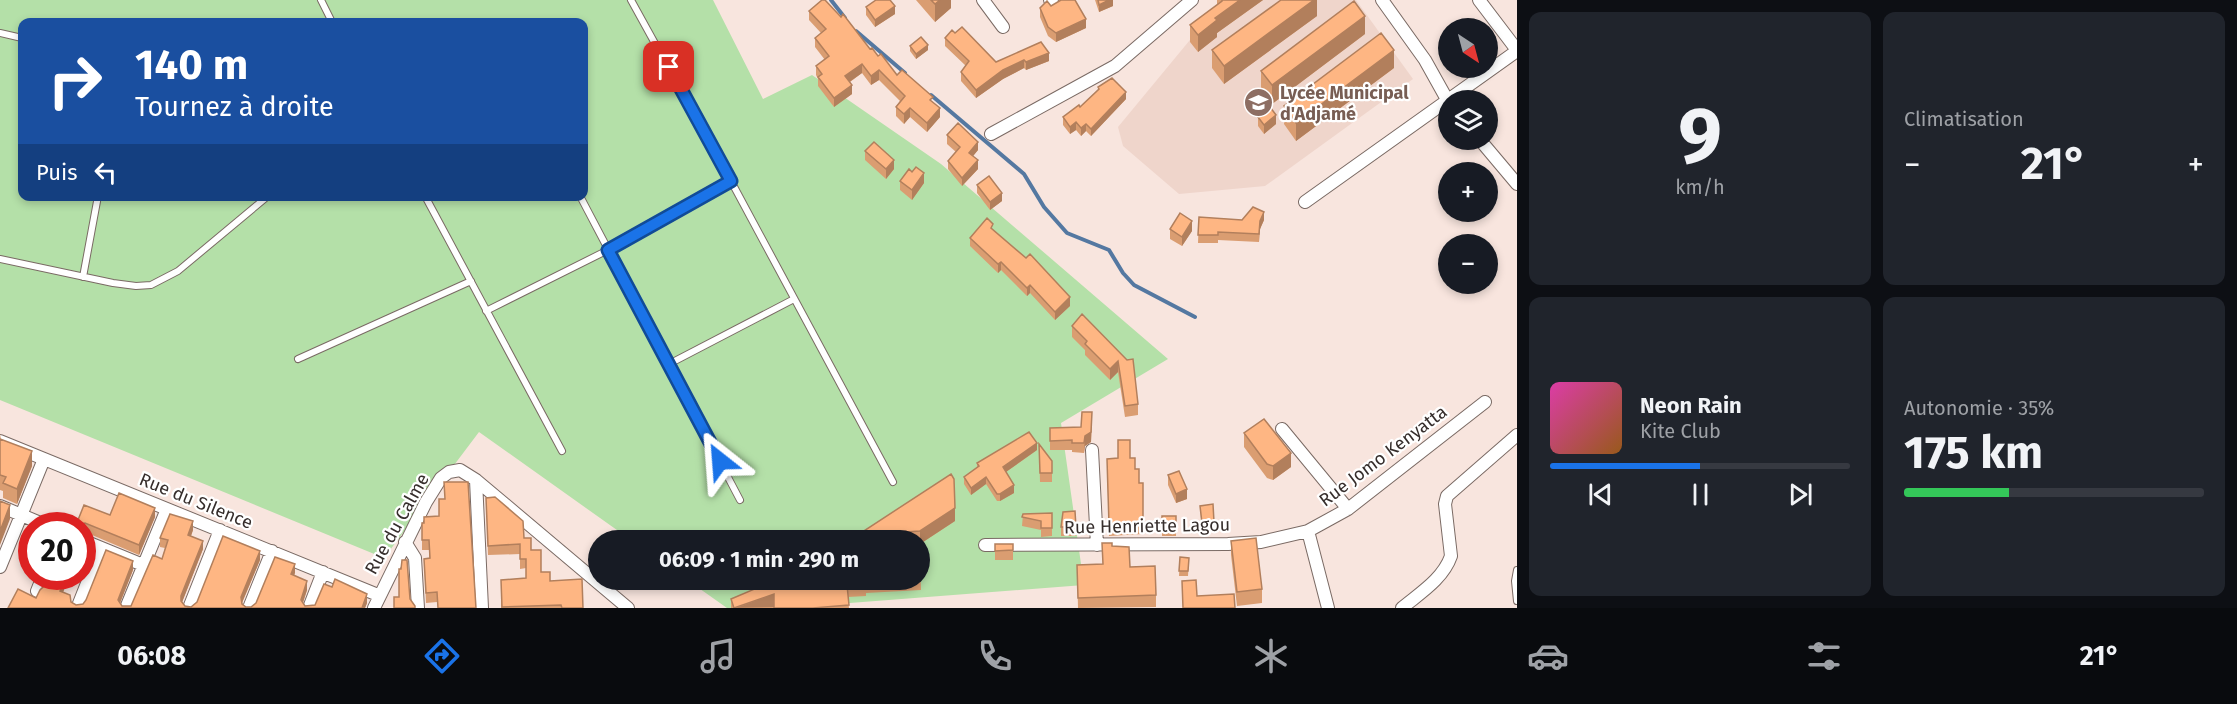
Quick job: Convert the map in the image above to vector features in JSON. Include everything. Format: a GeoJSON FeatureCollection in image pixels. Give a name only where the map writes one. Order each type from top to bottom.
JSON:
{"type":"FeatureCollection","features":[{"type":"Feature","properties":{"kind":"street"},"geometry":{"type":"LineString","coordinates":[[983,0],[1003,27]]}},
{"type":"Feature","properties":{"kind":"street"},"geometry":{"type":"LineString","coordinates":[[991,134],[1115,66],[1192,0]]}},
{"type":"Feature","properties":{"kind":"street"},"geometry":{"type":"LineString","coordinates":[[1382,0],[1425,60],[1441,90]]}},
{"type":"Feature","properties":{"kind":"street"},"geometry":{"type":"LineString","coordinates":[[1464,90],[1517,51],[1479,0]]}},
{"type":"Feature","properties":{"kind":"street"},"geometry":{"type":"LineString","coordinates":[[1305,202],[1438,109]]}},
{"type":"Feature","properties":{"kind":"street"},"geometry":{"type":"LineString","coordinates":[[1488,150],[1517,184]]}},
{"type":"Feature","properties":{"kind":"street","name":"Rue Jomo Kenyatta"},"geometry":{"type":"LineString","coordinates":[[1308,531],[1348,509],[1485,402]]}},
{"type":"Feature","properties":{"kind":"street"},"geometry":{"type":"LineString","coordinates":[[1282,429],[1348,509]]}},
{"type":"Feature","properties":{"kind":"street"},"geometry":{"type":"LineString","coordinates":[[1402,608],[1435,581],[1449,562],[1451,556],[1444,504],[1447,496],[1517,435]]}},
{"type":"Feature","properties":{"kind":"street","name":"Rue du Silence"},"geometry":{"type":"LineString","coordinates":[[0,441],[378,596]]}},
{"type":"Feature","properties":{"kind":"street"},"geometry":{"type":"LineString","coordinates":[[1092,450],[1097,545]]}},
{"type":"Feature","properties":{"kind":"street"},"geometry":{"type":"LineString","coordinates":[[22,512],[44,459]]}},
{"type":"Feature","properties":{"kind":"street","name":"Rue du Calme"},"geometry":{"type":"LineString","coordinates":[[374,608],[426,502],[441,478],[449,472],[460,470],[476,480],[628,608]]}},
{"type":"Feature","properties":{"kind":"street"},"geometry":{"type":"LineString","coordinates":[[476,480],[482,608]]}},
{"type":"Feature","properties":{"kind":"street"},"geometry":{"type":"LineString","coordinates":[[0,506],[18,514]]}},
{"type":"Feature","properties":{"kind":"street"},"geometry":{"type":"LineString","coordinates":[[126,608],[167,508]]}},
{"type":"Feature","properties":{"kind":"street"},"geometry":{"type":"LineString","coordinates":[[0,567],[18,522]]}},
{"type":"Feature","properties":{"kind":"street"},"geometry":{"type":"LineString","coordinates":[[189,608],[220,530]]}},
{"type":"Feature","properties":{"kind":"street"},"geometry":{"type":"LineString","coordinates":[[1308,531],[1328,608]]}},
{"type":"Feature","properties":{"kind":"street","name":"Rue Henriette Lagou"},"geometry":{"type":"LineString","coordinates":[[985,545],[1228,544],[1261,542],[1308,531]]}},
{"type":"Feature","properties":{"kind":"street"},"geometry":{"type":"LineString","coordinates":[[405,542],[416,558],[418,608]]}},
{"type":"Feature","properties":{"kind":"street"},"geometry":{"type":"LineString","coordinates":[[96,546],[143,565]]}},
{"type":"Feature","properties":{"kind":"street"},"geometry":{"type":"LineString","coordinates":[[78,606],[101,548]]}},
{"type":"Feature","properties":{"kind":"street"},"geometry":{"type":"LineString","coordinates":[[249,608],[272,551]]}},
{"type":"Feature","properties":{"kind":"street"},"geometry":{"type":"LineString","coordinates":[[309,608],[323,572]]}},
{"type":"Feature","properties":{"kind":"lane"},"geometry":{"type":"LineString","coordinates":[[321,0],[330,18]]}},
{"type":"Feature","properties":{"kind":"lane"},"geometry":{"type":"LineString","coordinates":[[631,0],[893,482]]}},
{"type":"Feature","properties":{"kind":"lane"},"geometry":{"type":"LineString","coordinates":[[0,33],[18,37]]}},
{"type":"Feature","properties":{"kind":"lane"},"geometry":{"type":"LineString","coordinates":[[486,311],[608,250],[731,181]]}},
{"type":"Feature","properties":{"kind":"lane"},"geometry":{"type":"LineString","coordinates":[[83,277],[97,201]]}},
{"type":"Feature","properties":{"kind":"lane"},"geometry":{"type":"LineString","coordinates":[[0,259],[83,277],[136,286],[151,285],[166,279],[262,201]]}},
{"type":"Feature","properties":{"kind":"lane"},"geometry":{"type":"LineString","coordinates":[[428,201],[562,451]]}},
{"type":"Feature","properties":{"kind":"lane"},"geometry":{"type":"LineString","coordinates":[[583,201],[740,500]]}},
{"type":"Feature","properties":{"kind":"lane"},"geometry":{"type":"LineString","coordinates":[[298,359],[471,281]]}},
{"type":"Feature","properties":{"kind":"lane"},"geometry":{"type":"LineString","coordinates":[[669,364],[794,299]]}},
{"type":"Feature","properties":{"kind":"lane"},"geometry":{"type":"LineString","coordinates":[[1517,570],[1515,581],[1517,601]]}},
{"type":"Feature","properties":{"kind":"shaded area","name":"Lycée Municipal d'Adjamé"},"geometry":{"type":"Polygon","coordinates":[[[1223,0],[1356,0],[1413,79],[1265,186],[1179,194],[1123,146],[1118,127],[1223,0]]]}},
{"type":"Feature","properties":{"kind":"green space"},"geometry":{"type":"Polygon","coordinates":[[[0,0],[713,0],[763,99],[812,75],[941,164],[1168,359],[1061,423],[1084,585],[785,608],[727,608],[702,590],[930,590],[930,530],[617,530],[479,432],[384,558],[0,400],[0,0]]]}},
{"type":"Feature","properties":{"kind":"building"},"geometry":{"type":"Polygon","coordinates":[[[825,0],[841,17],[843,14],[870,49],[872,48],[878,56],[881,54],[897,75],[902,70],[933,97],[930,100],[940,108],[927,123],[910,108],[904,114],[896,107],[905,96],[879,70],[871,76],[862,64],[845,76],[852,85],[834,98],[818,77],[822,74],[816,66],[829,56],[815,38],[826,29],[809,11],[825,0]]]}},
{"type":"Feature","properties":{"kind":"building"},"geometry":{"type":"Polygon","coordinates":[[[876,0],[890,0],[895,6],[875,20],[866,7],[876,0]]]}},
{"type":"Feature","properties":{"kind":"building"},"geometry":{"type":"Polygon","coordinates":[[[1061,0],[1075,0],[1086,19],[1056,33],[1048,27],[1040,8],[1047,1],[1051,6],[1061,0]]]}},
{"type":"Feature","properties":{"kind":"building"},"geometry":{"type":"Polygon","coordinates":[[[1098,0],[1109,0],[1099,5],[1098,0]]]}},
{"type":"Feature","properties":{"kind":"building"},"geometry":{"type":"Polygon","coordinates":[[[1222,0],[1240,0],[1215,18],[1217,20],[1198,35],[1190,25],[1222,0]]]}},
{"type":"Feature","properties":{"kind":"building"},"geometry":{"type":"Polygon","coordinates":[[[1281,0],[1314,0],[1224,66],[1212,50],[1281,0]]]}},
{"type":"Feature","properties":{"kind":"building"},"geometry":{"type":"Polygon","coordinates":[[[1354,1],[1365,16],[1272,85],[1261,71],[1354,1]]]}},
{"type":"Feature","properties":{"kind":"building"},"geometry":{"type":"Polygon","coordinates":[[[962,27],[996,62],[1041,42],[1049,53],[1026,62],[1024,60],[1003,70],[976,90],[961,72],[969,61],[945,38],[952,30],[955,33],[962,27]]]}},
{"type":"Feature","properties":{"kind":"building"},"geometry":{"type":"Polygon","coordinates":[[[1381,33],[1394,50],[1296,123],[1284,106],[1381,33]]]}},
{"type":"Feature","properties":{"kind":"building"},"geometry":{"type":"Polygon","coordinates":[[[921,37],[928,45],[916,54],[910,46],[921,37]]]}},
{"type":"Feature","properties":{"kind":"building"},"geometry":{"type":"Polygon","coordinates":[[[1112,78],[1126,92],[1091,129],[1086,124],[1081,128],[1076,122],[1070,127],[1063,117],[1079,105],[1080,107],[1099,89],[1098,87],[1112,78]]]}},
{"type":"Feature","properties":{"kind":"building"},"geometry":{"type":"Polygon","coordinates":[[[1270,107],[1276,115],[1264,125],[1258,117],[1270,107]]]}},
{"type":"Feature","properties":{"kind":"building"},"geometry":{"type":"Polygon","coordinates":[[[958,123],[978,142],[969,153],[978,160],[962,178],[948,161],[960,147],[947,135],[958,123]]]}},
{"type":"Feature","properties":{"kind":"building"},"geometry":{"type":"Polygon","coordinates":[[[874,142],[894,160],[886,169],[865,151],[874,142]]]}},
{"type":"Feature","properties":{"kind":"building"},"geometry":{"type":"Polygon","coordinates":[[[916,167],[924,173],[912,190],[900,181],[909,169],[912,172],[916,167]]]}},
{"type":"Feature","properties":{"kind":"building"},"geometry":{"type":"Polygon","coordinates":[[[989,176],[1002,193],[990,202],[977,185],[989,176]]]}},
{"type":"Feature","properties":{"kind":"building"},"geometry":{"type":"Polygon","coordinates":[[[1253,207],[1264,212],[1260,221],[1259,234],[1218,232],[1218,235],[1198,235],[1199,217],[1242,220],[1253,207]]]}},
{"type":"Feature","properties":{"kind":"building"},"geometry":{"type":"Polygon","coordinates":[[[1180,213],[1192,221],[1182,237],[1170,229],[1180,213]]]}},
{"type":"Feature","properties":{"kind":"building"},"geometry":{"type":"Polygon","coordinates":[[[987,218],[993,224],[991,228],[1026,258],[1030,254],[1070,297],[1055,312],[1030,285],[1027,288],[1001,262],[998,264],[970,238],[987,218]]]}},
{"type":"Feature","properties":{"kind":"building"},"geometry":{"type":"Polygon","coordinates":[[[1082,314],[1127,360],[1133,359],[1138,404],[1125,406],[1118,361],[1110,369],[1085,344],[1087,341],[1072,326],[1082,314]]]}},
{"type":"Feature","properties":{"kind":"building"},"geometry":{"type":"Polygon","coordinates":[[[1082,412],[1092,412],[1091,432],[1085,436],[1084,443],[1072,443],[1072,440],[1050,441],[1050,428],[1081,427],[1082,412]]]}},
{"type":"Feature","properties":{"kind":"building"},"geometry":{"type":"Polygon","coordinates":[[[1264,419],[1291,453],[1273,466],[1267,464],[1244,433],[1264,419]]]}},
{"type":"Feature","properties":{"kind":"building"},"geometry":{"type":"Polygon","coordinates":[[[1029,432],[1037,443],[1003,467],[1014,485],[997,494],[986,477],[971,488],[964,477],[979,466],[977,463],[1029,432]]]}},
{"type":"Feature","properties":{"kind":"building"},"geometry":{"type":"Polygon","coordinates":[[[0,439],[32,451],[17,489],[3,483],[6,477],[0,475],[0,439]]]}},
{"type":"Feature","properties":{"kind":"building"},"geometry":{"type":"Polygon","coordinates":[[[1118,440],[1130,440],[1130,458],[1135,458],[1135,469],[1139,469],[1139,483],[1143,483],[1143,523],[1109,525],[1107,459],[1118,458],[1118,440]]]}},
{"type":"Feature","properties":{"kind":"building"},"geometry":{"type":"Polygon","coordinates":[[[1039,444],[1052,461],[1052,473],[1040,473],[1039,444]]]}},
{"type":"Feature","properties":{"kind":"building"},"geometry":{"type":"Polygon","coordinates":[[[1179,471],[1187,489],[1176,494],[1168,475],[1179,471]]]}},
{"type":"Feature","properties":{"kind":"building"},"geometry":{"type":"Polygon","coordinates":[[[951,474],[954,479],[955,508],[922,530],[865,530],[951,474]]]}},
{"type":"Feature","properties":{"kind":"building"},"geometry":{"type":"Polygon","coordinates":[[[444,482],[468,482],[476,608],[438,608],[437,592],[426,593],[424,559],[430,558],[429,540],[422,540],[422,523],[424,523],[424,517],[439,516],[439,499],[445,499],[444,482]]]}},
{"type":"Feature","properties":{"kind":"building"},"geometry":{"type":"Polygon","coordinates":[[[119,493],[155,508],[139,545],[96,527],[96,512],[81,512],[84,505],[110,515],[119,493]]]}},
{"type":"Feature","properties":{"kind":"building"},"geometry":{"type":"Polygon","coordinates":[[[495,497],[523,521],[524,538],[531,538],[531,550],[541,550],[541,572],[550,572],[550,581],[582,579],[583,608],[562,608],[561,605],[502,607],[501,580],[526,578],[526,559],[520,559],[520,544],[488,546],[486,498],[495,497]]]}},
{"type":"Feature","properties":{"kind":"building"},"geometry":{"type":"Polygon","coordinates":[[[0,501],[10,505],[0,531],[0,501]]]}},
{"type":"Feature","properties":{"kind":"building"},"geometry":{"type":"Polygon","coordinates":[[[1213,504],[1214,522],[1202,523],[1200,506],[1213,504]]]}},
{"type":"Feature","properties":{"kind":"building"},"geometry":{"type":"Polygon","coordinates":[[[1075,511],[1076,527],[1061,527],[1063,512],[1075,511]]]}},
{"type":"Feature","properties":{"kind":"building"},"geometry":{"type":"Polygon","coordinates":[[[1052,513],[1052,528],[1041,528],[1041,521],[1022,517],[1023,514],[1052,513]]]}},
{"type":"Feature","properties":{"kind":"building"},"geometry":{"type":"Polygon","coordinates":[[[170,514],[193,521],[188,535],[203,541],[181,596],[181,601],[185,606],[191,607],[197,602],[223,536],[260,551],[241,597],[242,604],[246,607],[251,607],[256,603],[275,557],[295,564],[291,574],[307,581],[301,600],[305,606],[315,605],[324,584],[332,587],[335,579],[367,594],[362,608],[8,608],[18,589],[36,598],[40,590],[60,590],[70,595],[71,602],[76,605],[83,604],[90,590],[96,590],[96,575],[106,550],[133,561],[118,600],[122,606],[131,606],[153,555],[162,559],[168,540],[160,538],[170,514]]]}},
{"type":"Feature","properties":{"kind":"building"},"geometry":{"type":"Polygon","coordinates":[[[1162,516],[1176,516],[1176,527],[1162,527],[1162,516]]]}},
{"type":"Feature","properties":{"kind":"building"},"geometry":{"type":"Polygon","coordinates":[[[1256,538],[1262,589],[1237,592],[1231,541],[1256,538]]]}},
{"type":"Feature","properties":{"kind":"building"},"geometry":{"type":"Polygon","coordinates":[[[1102,543],[1129,547],[1130,567],[1155,566],[1156,595],[1078,598],[1077,565],[1103,564],[1102,543]]]}},
{"type":"Feature","properties":{"kind":"building"},"geometry":{"type":"Polygon","coordinates":[[[995,544],[1013,544],[1013,550],[995,551],[995,544]]]}},
{"type":"Feature","properties":{"kind":"building"},"geometry":{"type":"Polygon","coordinates":[[[1180,557],[1189,558],[1188,571],[1179,571],[1180,557]]]}},
{"type":"Feature","properties":{"kind":"building"},"geometry":{"type":"Polygon","coordinates":[[[402,560],[407,560],[410,599],[415,608],[394,608],[394,597],[399,597],[399,569],[401,569],[402,560]]]}},
{"type":"Feature","properties":{"kind":"building"},"geometry":{"type":"Polygon","coordinates":[[[1196,580],[1197,596],[1234,594],[1235,608],[1183,608],[1182,581],[1196,580]]]}},
{"type":"Feature","properties":{"kind":"building"},"geometry":{"type":"Polygon","coordinates":[[[752,590],[848,590],[849,605],[774,608],[774,594],[734,608],[731,599],[752,590]]]}},
{"type":"Feature","properties":{"kind":"waterway"},"geometry":{"type":"LineString","coordinates":[[831,0],[845,18]]}},
{"type":"Feature","properties":{"kind":"waterway"},"geometry":{"type":"LineString","coordinates":[[856,31],[905,73]]}},
{"type":"Feature","properties":{"kind":"waterway"},"geometry":{"type":"LineString","coordinates":[[931,95],[1024,174],[1044,207],[1067,233],[1109,250],[1123,273],[1134,285],[1195,317]]}},
{"type":"Feature","properties":{"kind":"place","name":"Lycée Municipal d'Adjamé"},"geometry":{"type":"Point","coordinates":[1259,103]}},
{"type":"Feature","properties":{"kind":"route"},"geometry":{"type":"LineString","coordinates":[[669,67],[731,181],[608,250],[720,461]]}}]}
